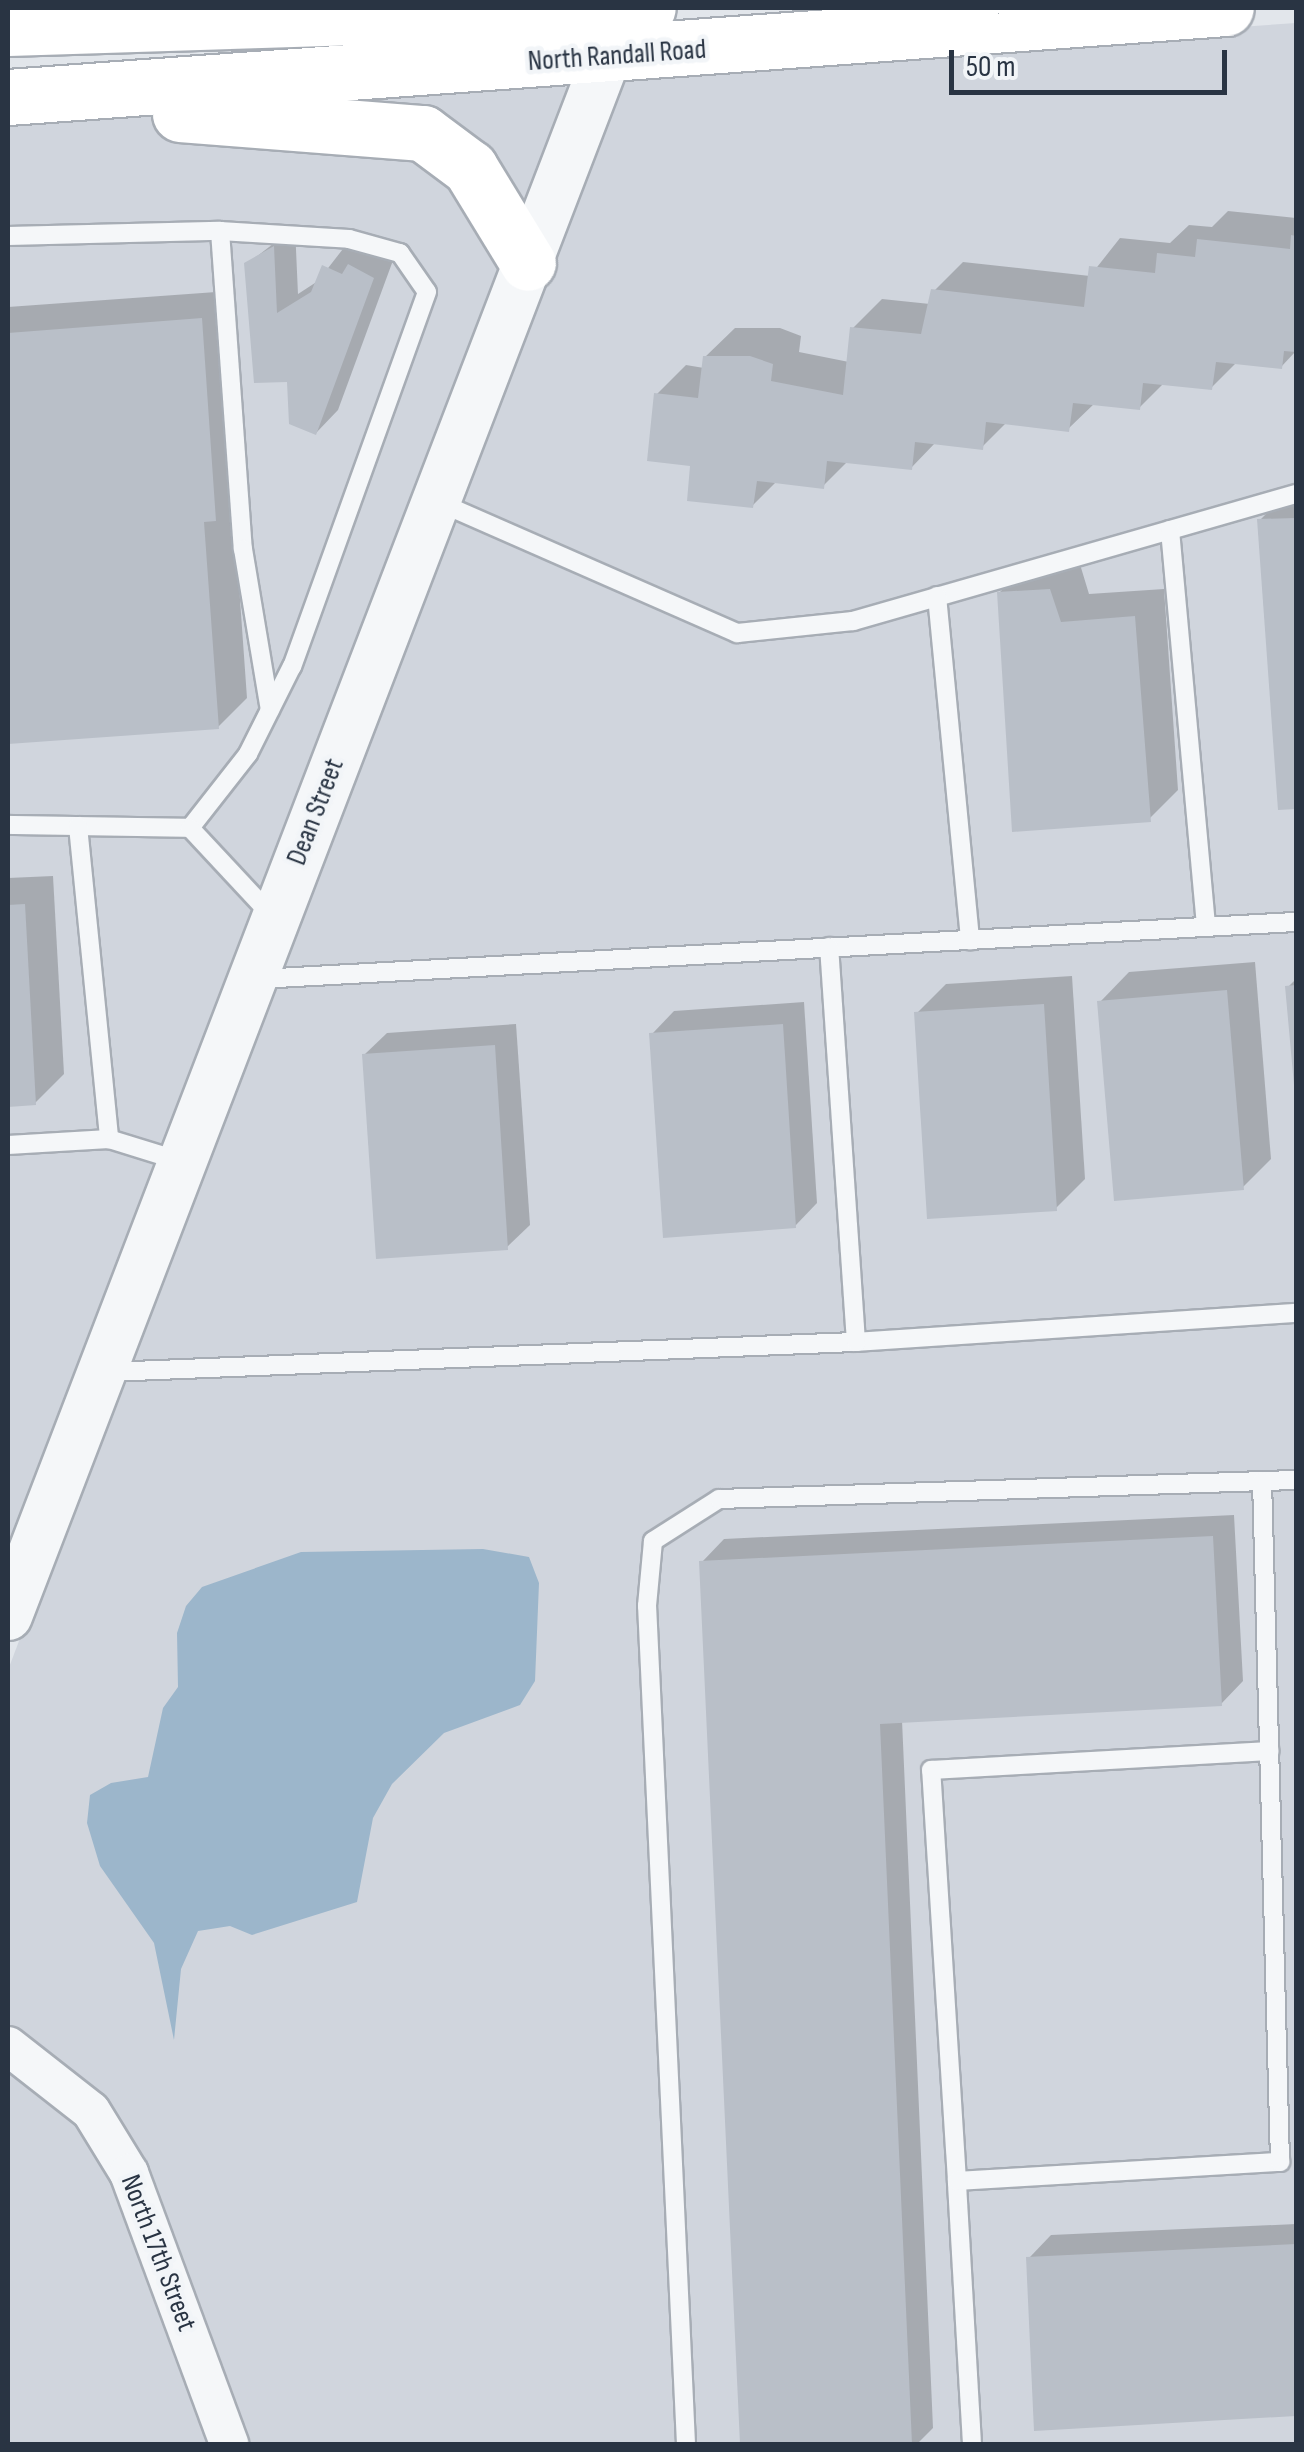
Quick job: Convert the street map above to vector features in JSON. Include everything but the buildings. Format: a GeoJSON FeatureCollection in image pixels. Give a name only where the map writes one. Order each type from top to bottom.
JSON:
{"type":"FeatureCollection","features":[{"type":"Feature","properties":{"kind":"main road","name":"North Randall Road"},"geometry":{"type":"LineString","coordinates":[[8,100],[620,24],[648,8]]}},
{"type":"Feature","properties":{"kind":"main road","name":"North Randall Road"},"geometry":{"type":"LineString","coordinates":[[8,28],[620,24],[1226,8]]}},
{"type":"Feature","properties":{"kind":"main road"},"geometry":{"type":"LineString","coordinates":[[8,100],[422,133],[470,168],[528,264]]}},
{"type":"Feature","properties":{"kind":"street","name":"Dean Street"},"geometry":{"type":"LineString","coordinates":[[8,1616],[620,24]]}},
{"type":"Feature","properties":{"kind":"street","name":"North 17th Street"},"geometry":{"type":"LineString","coordinates":[[8,2046],[47,2070],[91,2111],[130,2173],[230,2444]]}},
{"type":"Feature","properties":{"kind":"lane"},"geometry":{"type":"LineString","coordinates":[[220,232],[243,548],[270,710]]}},
{"type":"Feature","properties":{"kind":"lane"},"geometry":{"type":"LineString","coordinates":[[8,236],[220,232],[349,239],[400,253],[426,292],[292,666],[248,754],[190,828]]}},
{"type":"Feature","properties":{"kind":"lane"},"geometry":{"type":"LineString","coordinates":[[435,501],[737,633],[852,621],[1296,494]]}},
{"type":"Feature","properties":{"kind":"lane"},"geometry":{"type":"LineString","coordinates":[[1170,530],[1206,926]]}},
{"type":"Feature","properties":{"kind":"lane"},"geometry":{"type":"LineString","coordinates":[[938,596],[970,940]]}},
{"type":"Feature","properties":{"kind":"lane"},"geometry":{"type":"LineString","coordinates":[[8,824],[190,828],[275,919]]}},
{"type":"Feature","properties":{"kind":"lane"},"geometry":{"type":"LineString","coordinates":[[78,826],[109,1139]]}},
{"type":"Feature","properties":{"kind":"lane"},"geometry":{"type":"LineString","coordinates":[[252,979],[1296,922]]}},
{"type":"Feature","properties":{"kind":"lane"},"geometry":{"type":"LineString","coordinates":[[830,947],[856,1342]]}},
{"type":"Feature","properties":{"kind":"lane"},"geometry":{"type":"LineString","coordinates":[[8,1145],[109,1139],[182,1161]]}},
{"type":"Feature","properties":{"kind":"lane"},"geometry":{"type":"LineString","coordinates":[[104,1372],[856,1342],[1296,1313]]}},
{"type":"Feature","properties":{"kind":"lane"},"geometry":{"type":"LineString","coordinates":[[686,2444],[646,1606],[653,1541],[719,1499],[1296,1480]]}},
{"type":"Feature","properties":{"kind":"lane"},"geometry":{"type":"LineString","coordinates":[[957,2180],[1280,2162],[1262,1481]]}},
{"type":"Feature","properties":{"kind":"lane"},"geometry":{"type":"LineString","coordinates":[[972,2444],[932,1770],[1269,1751]]}},
{"type":"Feature","properties":{"kind":"shaded area"},"geometry":{"type":"Polygon","coordinates":[[[1296,23],[1296,2444],[8,2444],[8,1670],[615,71],[1296,23]]]}},
{"type":"Feature","properties":{"kind":"shaded area"},"geometry":{"type":"Polygon","coordinates":[[[595,69],[8,1614],[8,105],[595,69]]]}},
{"type":"Feature","properties":{"kind":"water"},"geometry":{"type":"Polygon","coordinates":[[[483,1549],[529,1557],[539,1583],[535,1681],[520,1705],[444,1733],[392,1784],[373,1818],[357,1902],[252,1935],[230,1926],[198,1931],[181,1969],[174,2040],[154,1943],[100,1866],[87,1823],[90,1795],[111,1783],[148,1777],[163,1708],[178,1687],[177,1633],[186,1606],[202,1587],[301,1552],[483,1549]]]}}]}
